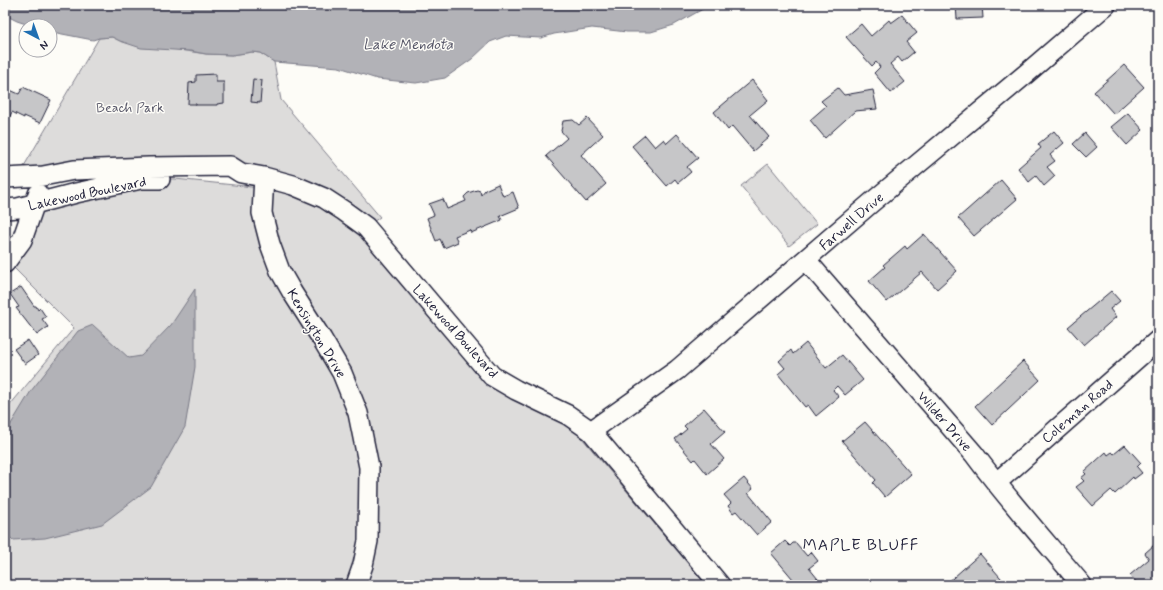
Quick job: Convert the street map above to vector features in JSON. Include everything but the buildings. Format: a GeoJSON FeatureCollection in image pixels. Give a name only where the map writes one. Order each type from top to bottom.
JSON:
{"type":"FeatureCollection","features":[{"type":"Feature","properties":{"kind":"street","name":"Farwell Drive"},"geometry":{"type":"LineString","coordinates":[[591,431],[677,370],[871,203],[1106,5]]}},
{"type":"Feature","properties":{"kind":"street","name":"Lakewood Boulevard"},"geometry":{"type":"LineString","coordinates":[[5,178],[43,176],[74,170],[230,166],[241,173],[264,177],[293,185],[324,198],[366,227],[492,376],[516,390],[568,415],[591,431],[720,585]]}},
{"type":"Feature","properties":{"kind":"street","name":"Lakewood Boulevard"},"geometry":{"type":"LineString","coordinates":[[5,209],[18,208],[76,193],[141,179],[228,179],[241,173]]}},
{"type":"Feature","properties":{"kind":"street"},"geometry":{"type":"LineString","coordinates":[[5,263],[22,240],[43,176]]}},
{"type":"Feature","properties":{"kind":"street","name":"Kensington Drive"},"geometry":{"type":"LineString","coordinates":[[264,177],[262,213],[270,244],[280,271],[342,373],[358,413],[369,467],[368,541],[363,565],[356,585]]}},
{"type":"Feature","properties":{"kind":"street","name":"Wilder Drive"},"geometry":{"type":"LineString","coordinates":[[806,260],[974,454],[996,483],[1082,585]]}},
{"type":"Feature","properties":{"kind":"street","name":"Coleman Road"},"geometry":{"type":"LineString","coordinates":[[996,483],[1158,340]]}},
{"type":"Feature","properties":{"kind":"green space","name":"Beach Park"},"geometry":{"type":"Polygon","coordinates":[[[112,37],[120,41],[206,54],[232,55],[252,52],[260,53],[274,62],[281,100],[380,217],[373,222],[327,190],[276,170],[250,164],[216,160],[17,178],[99,38],[112,37]]]}},
{"type":"Feature","properties":{"kind":"green space"},"geometry":{"type":"Polygon","coordinates":[[[768,164],[817,224],[789,246],[741,186],[768,164]]]}},
{"type":"Feature","properties":{"kind":"green space"},"geometry":{"type":"Polygon","coordinates":[[[141,179],[175,179],[244,186],[289,193],[321,206],[342,220],[362,236],[434,320],[546,412],[573,429],[582,438],[706,585],[8,585],[5,581],[5,411],[74,328],[7,261],[35,203],[141,179]]]}},
{"type":"Feature","properties":{"kind":"water","name":"Lake Mendota"},"geometry":{"type":"Polygon","coordinates":[[[5,5],[710,5],[674,25],[651,32],[627,32],[592,28],[554,34],[541,38],[506,36],[490,42],[472,59],[445,78],[416,83],[377,79],[339,67],[274,62],[260,53],[252,52],[232,55],[206,54],[190,51],[141,48],[112,37],[93,40],[58,33],[58,18],[18,18],[18,21],[5,15],[5,5]]]}},
{"type":"Feature","properties":{"kind":"water"},"geometry":{"type":"Polygon","coordinates":[[[195,289],[195,367],[185,427],[151,487],[102,524],[45,538],[13,540],[5,532],[5,434],[31,391],[78,331],[93,325],[129,358],[141,356],[171,325],[195,289]]]}},
{"type":"Feature","properties":{"kind":"district","name":"MAPLE BLUFF"},"geometry":{"type":"Point","coordinates":[861,544]}}]}
